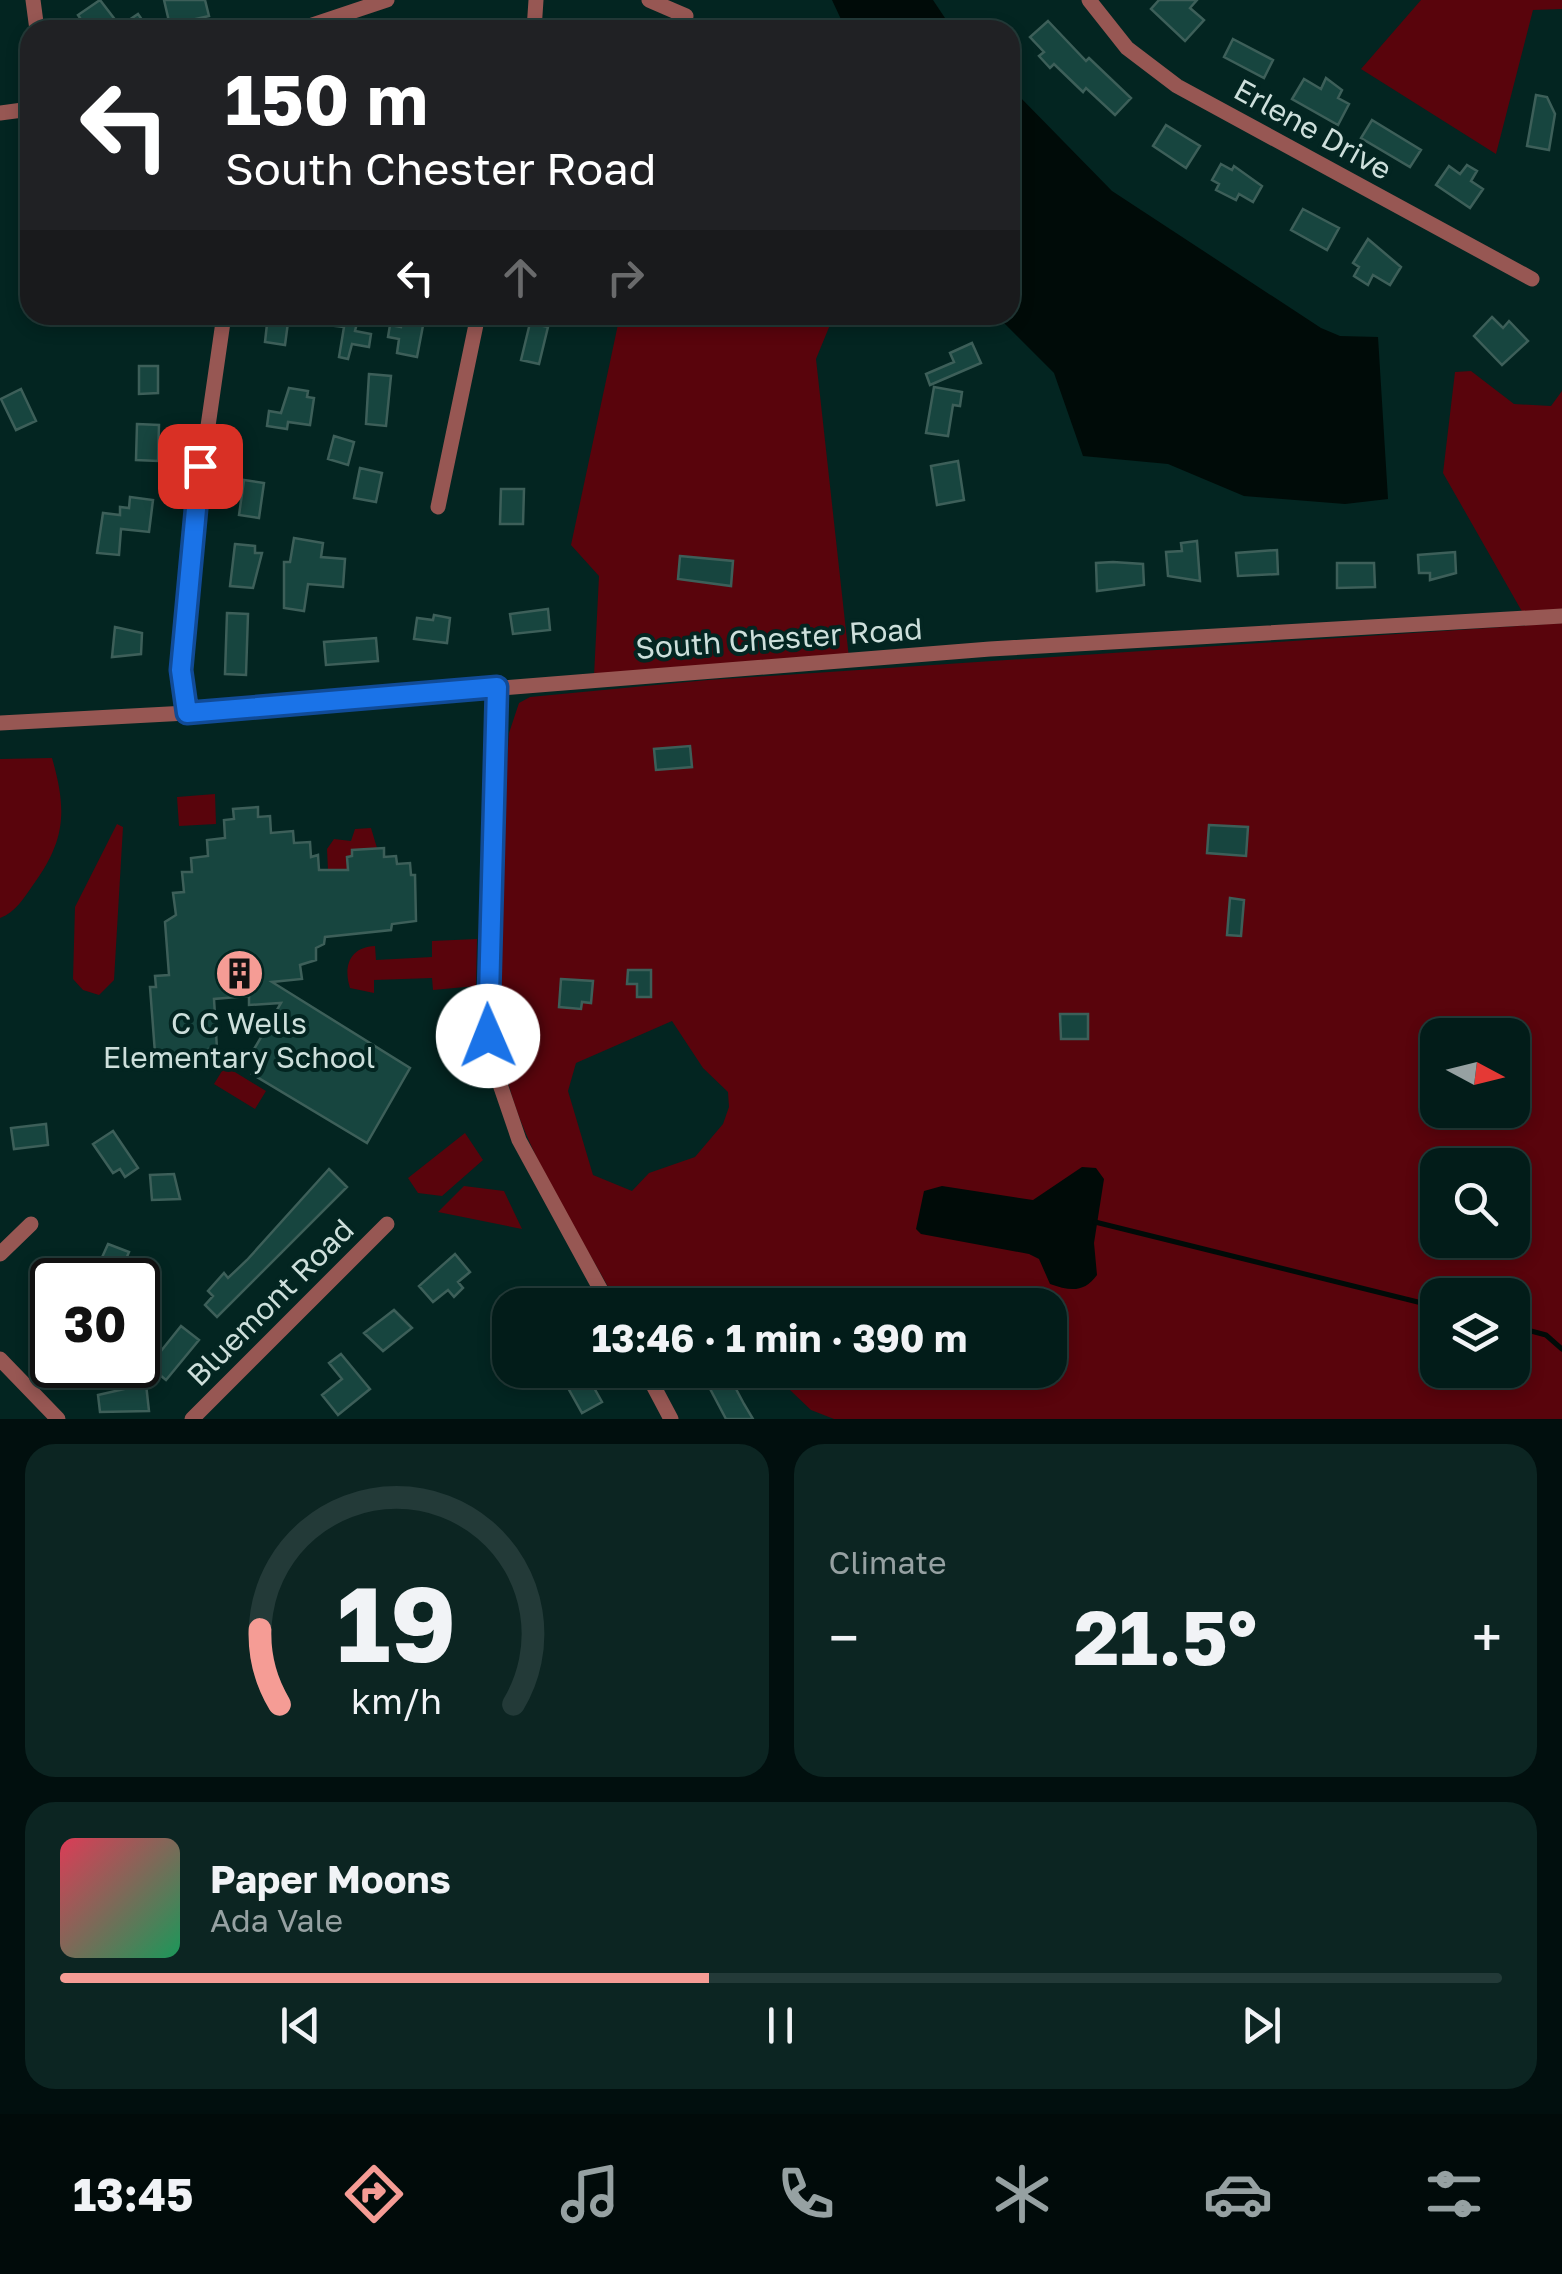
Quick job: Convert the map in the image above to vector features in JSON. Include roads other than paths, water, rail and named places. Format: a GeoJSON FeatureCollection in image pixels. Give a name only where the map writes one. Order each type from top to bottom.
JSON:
{"type":"FeatureCollection","features":[{"type":"Feature","properties":{"kind":"street"},"geometry":{"type":"LineString","coordinates":[[328,20],[387,0]]}},
{"type":"Feature","properties":{"kind":"street"},"geometry":{"type":"LineString","coordinates":[[649,0],[686,16]]}},
{"type":"Feature","properties":{"kind":"street","name":"Erlene Drive"},"geometry":{"type":"LineString","coordinates":[[1089,0],[1126,48],[1176,86],[1532,280]]}},
{"type":"Feature","properties":{"kind":"street"},"geometry":{"type":"LineString","coordinates":[[187,713],[181,670],[189,558],[223,325]]}},
{"type":"Feature","properties":{"kind":"street"},"geometry":{"type":"LineString","coordinates":[[438,506],[476,325]]}},
{"type":"Feature","properties":{"kind":"street","name":"South Chester Road"},"geometry":{"type":"LineString","coordinates":[[0,723],[187,713],[990,649],[1562,616]]}},
{"type":"Feature","properties":{"kind":"street"},"geometry":{"type":"LineString","coordinates":[[497,687],[487,1008],[492,1062],[520,1140],[600,1288]]}},
{"type":"Feature","properties":{"kind":"street"},"geometry":{"type":"LineString","coordinates":[[0,1254],[30,1224]]}},
{"type":"Feature","properties":{"kind":"street","name":"Bluemont Road"},"geometry":{"type":"LineString","coordinates":[[192,1419],[387,1224]]}},
{"type":"Feature","properties":{"kind":"street"},"geometry":{"type":"LineString","coordinates":[[0,1359],[58,1419]]}},
{"type":"Feature","properties":{"kind":"street"},"geometry":{"type":"LineString","coordinates":[[654,1388],[671,1419]]}},
{"type":"Feature","properties":{"kind":"waterway"},"geometry":{"type":"LineString","coordinates":[[1095,1222],[1420,1303]]}},
{"type":"Feature","properties":{"kind":"waterway"},"geometry":{"type":"LineString","coordinates":[[1530,1331],[1546,1335],[1562,1349]]}},
{"type":"Feature","properties":{"kind":"place","name":"C C Wells Elementary School"},"geometry":{"type":"Point","coordinates":[239,974]}}]}
